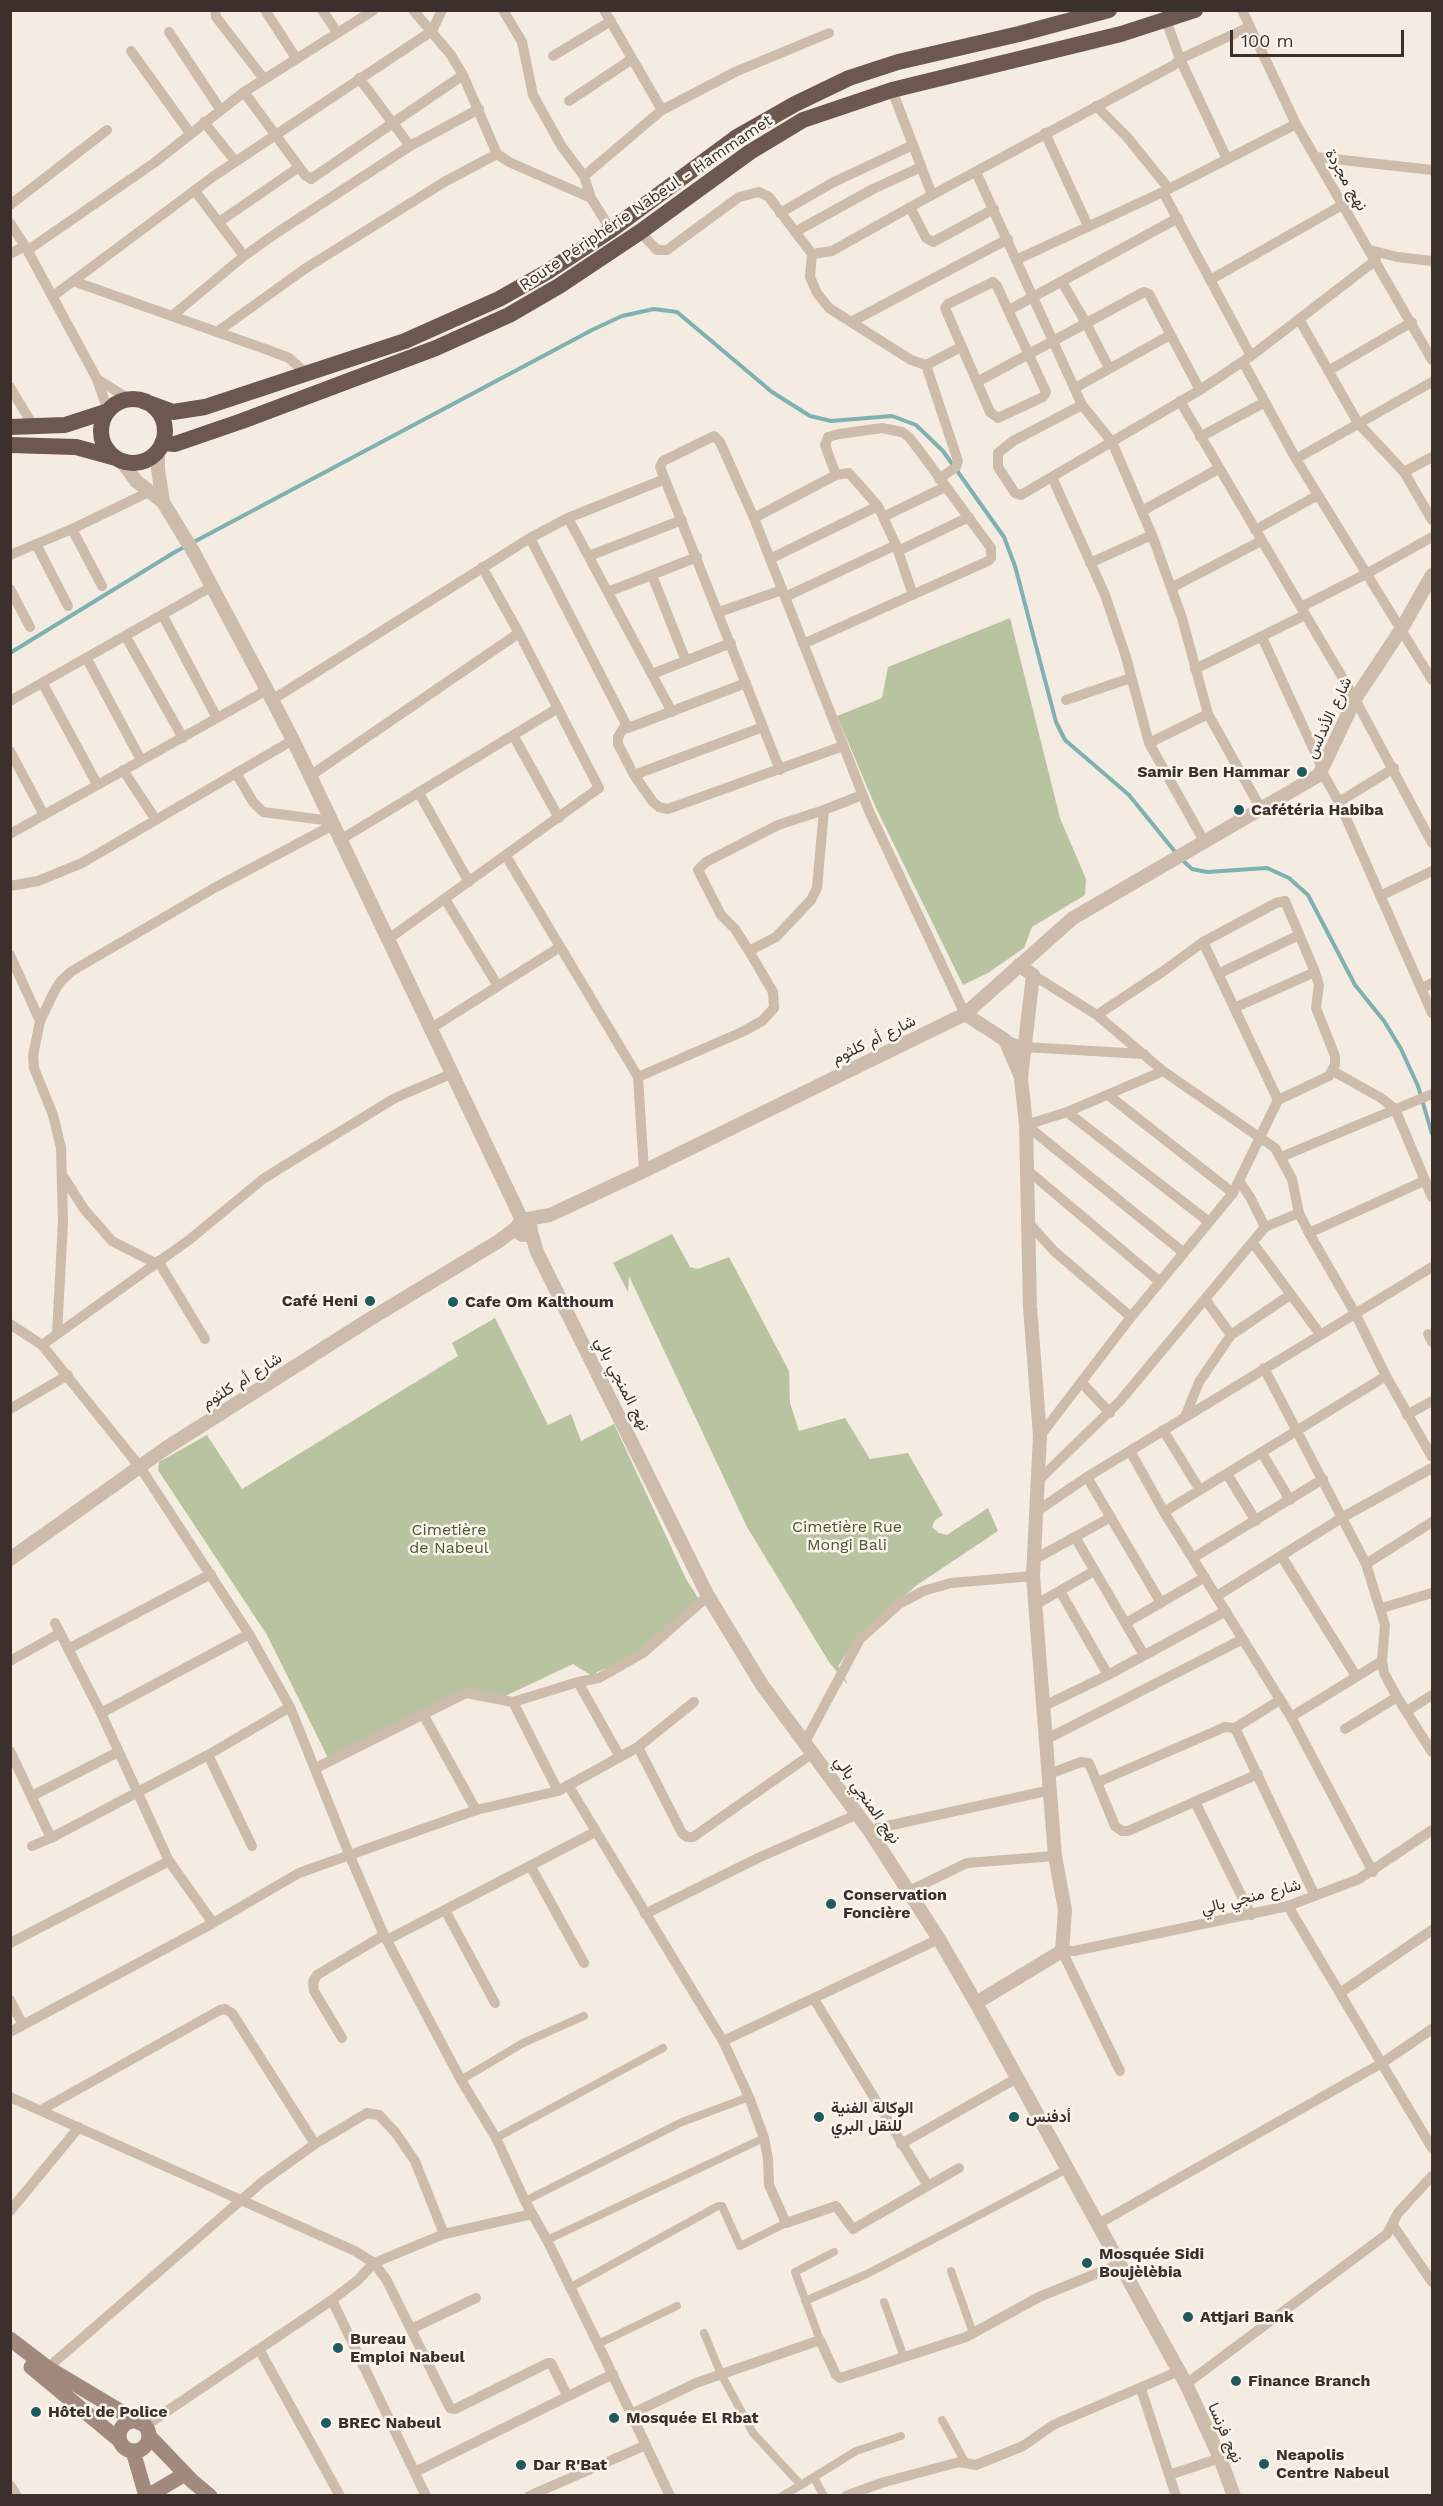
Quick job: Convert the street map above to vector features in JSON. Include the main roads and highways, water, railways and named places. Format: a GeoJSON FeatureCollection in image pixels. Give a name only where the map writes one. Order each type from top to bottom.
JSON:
{"type":"FeatureCollection","features":[{"type":"Feature","properties":{"kind":"highway","name":"Route Périphérie Nabeul - Hammamet"},"geometry":{"type":"LineString","coordinates":[[136,400],[173,412],[187,411],[405,341],[499,299],[547,272],[611,230],[737,137],[795,104],[849,78],[898,62],[1109,10]]}},
{"type":"Feature","properties":{"kind":"highway","name":"Route Périphérie Nabeul - Hammamet"},"geometry":{"type":"LineString","coordinates":[[160,446],[193,438],[435,348],[519,309],[559,286],[640,232],[750,152],[803,120],[892,90],[1121,34],[1195,10]]}},
{"type":"Feature","properties":{"kind":"highway"},"geometry":{"type":"LineString","coordinates":[[10,445],[76,447],[118,459],[141,461],[151,457],[160,446],[164,433],[159,414],[136,400],[121,401],[108,411],[102,420],[102,441],[118,459]]}},
{"type":"Feature","properties":{"kind":"highway"},"geometry":{"type":"LineString","coordinates":[[10,427],[34,428],[65,425],[108,411]]}},
{"type":"Feature","properties":{"kind":"main road"},"geometry":{"type":"LineString","coordinates":[[10,2339],[127,2449],[133,2451],[143,2448],[145,2428]]}},
{"type":"Feature","properties":{"kind":"main road"},"geometry":{"type":"LineString","coordinates":[[10,2351],[145,2428]]}},
{"type":"Feature","properties":{"kind":"main road"},"geometry":{"type":"LineString","coordinates":[[119,2440],[124,2424],[135,2421],[145,2428],[185,2474],[210,2496]]}},
{"type":"Feature","properties":{"kind":"main road"},"geometry":{"type":"LineString","coordinates":[[133,2451],[147,2496],[185,2474]]}},
{"type":"Feature","properties":{"kind":"waterway"},"geometry":{"type":"LineString","coordinates":[[10,653],[175,552],[592,330],[622,316],[654,309],[677,312],[772,392],[810,416],[831,421],[892,416],[916,425],[943,451],[1004,537],[1015,566],[1056,722],[1065,740],[1129,795],[1176,853]]}},
{"type":"Feature","properties":{"kind":"waterway"},"geometry":{"type":"LineString","coordinates":[[1181,859],[1192,869],[1207,872],[1267,868],[1289,878],[1308,895],[1355,985],[1384,1021],[1401,1049],[1418,1086],[1432,1134]]}},
{"type":"Feature","properties":{"kind":"place","name":"Samir Ben Hammar"},"geometry":{"type":"Point","coordinates":[1302,772]}},
{"type":"Feature","properties":{"kind":"place","name":"Cafétéria Habiba"},"geometry":{"type":"Point","coordinates":[1239,810]}},
{"type":"Feature","properties":{"kind":"place","name":"Café Heni"},"geometry":{"type":"Point","coordinates":[370,1301]}},
{"type":"Feature","properties":{"kind":"place","name":"Cafe Om Kalthoum"},"geometry":{"type":"Point","coordinates":[453,1302]}},
{"type":"Feature","properties":{"kind":"place","name":"Conservation Foncière"},"geometry":{"type":"Point","coordinates":[831,1904]}},
{"type":"Feature","properties":{"kind":"place","name":"الوكالة الفنية للنقل البري"},"geometry":{"type":"Point","coordinates":[819,2117]}},
{"type":"Feature","properties":{"kind":"place","name":"أدفنس"},"geometry":{"type":"Point","coordinates":[1014,2117]}},
{"type":"Feature","properties":{"kind":"place","name":"Mosquée Sidi Boujèlèbia"},"geometry":{"type":"Point","coordinates":[1087,2263]}},
{"type":"Feature","properties":{"kind":"place","name":"Attjari Bank"},"geometry":{"type":"Point","coordinates":[1188,2317]}},
{"type":"Feature","properties":{"kind":"place","name":"Bureau Emploi Nabeul"},"geometry":{"type":"Point","coordinates":[338,2348]}},
{"type":"Feature","properties":{"kind":"place","name":"Finance Branch"},"geometry":{"type":"Point","coordinates":[1236,2381]}},
{"type":"Feature","properties":{"kind":"place","name":"Hôtel de Police"},"geometry":{"type":"Point","coordinates":[36,2412]}},
{"type":"Feature","properties":{"kind":"place","name":"Mosquée El Rbat"},"geometry":{"type":"Point","coordinates":[614,2418]}},
{"type":"Feature","properties":{"kind":"place","name":"BREC Nabeul"},"geometry":{"type":"Point","coordinates":[326,2423]}},
{"type":"Feature","properties":{"kind":"place","name":"Neapolis Centre Nabeul"},"geometry":{"type":"Point","coordinates":[1264,2464]}},
{"type":"Feature","properties":{"kind":"place","name":"Dar R'Bat"},"geometry":{"type":"Point","coordinates":[521,2465]}},
{"type":"Feature","properties":{"kind":"park label","name":"Cimetière Rue Mongi Bali"},"geometry":{"type":"Point","coordinates":[847,1536]}},
{"type":"Feature","properties":{"kind":"park label","name":"Cimetière de Nabeul"},"geometry":{"type":"Point","coordinates":[449,1539]}}]}
